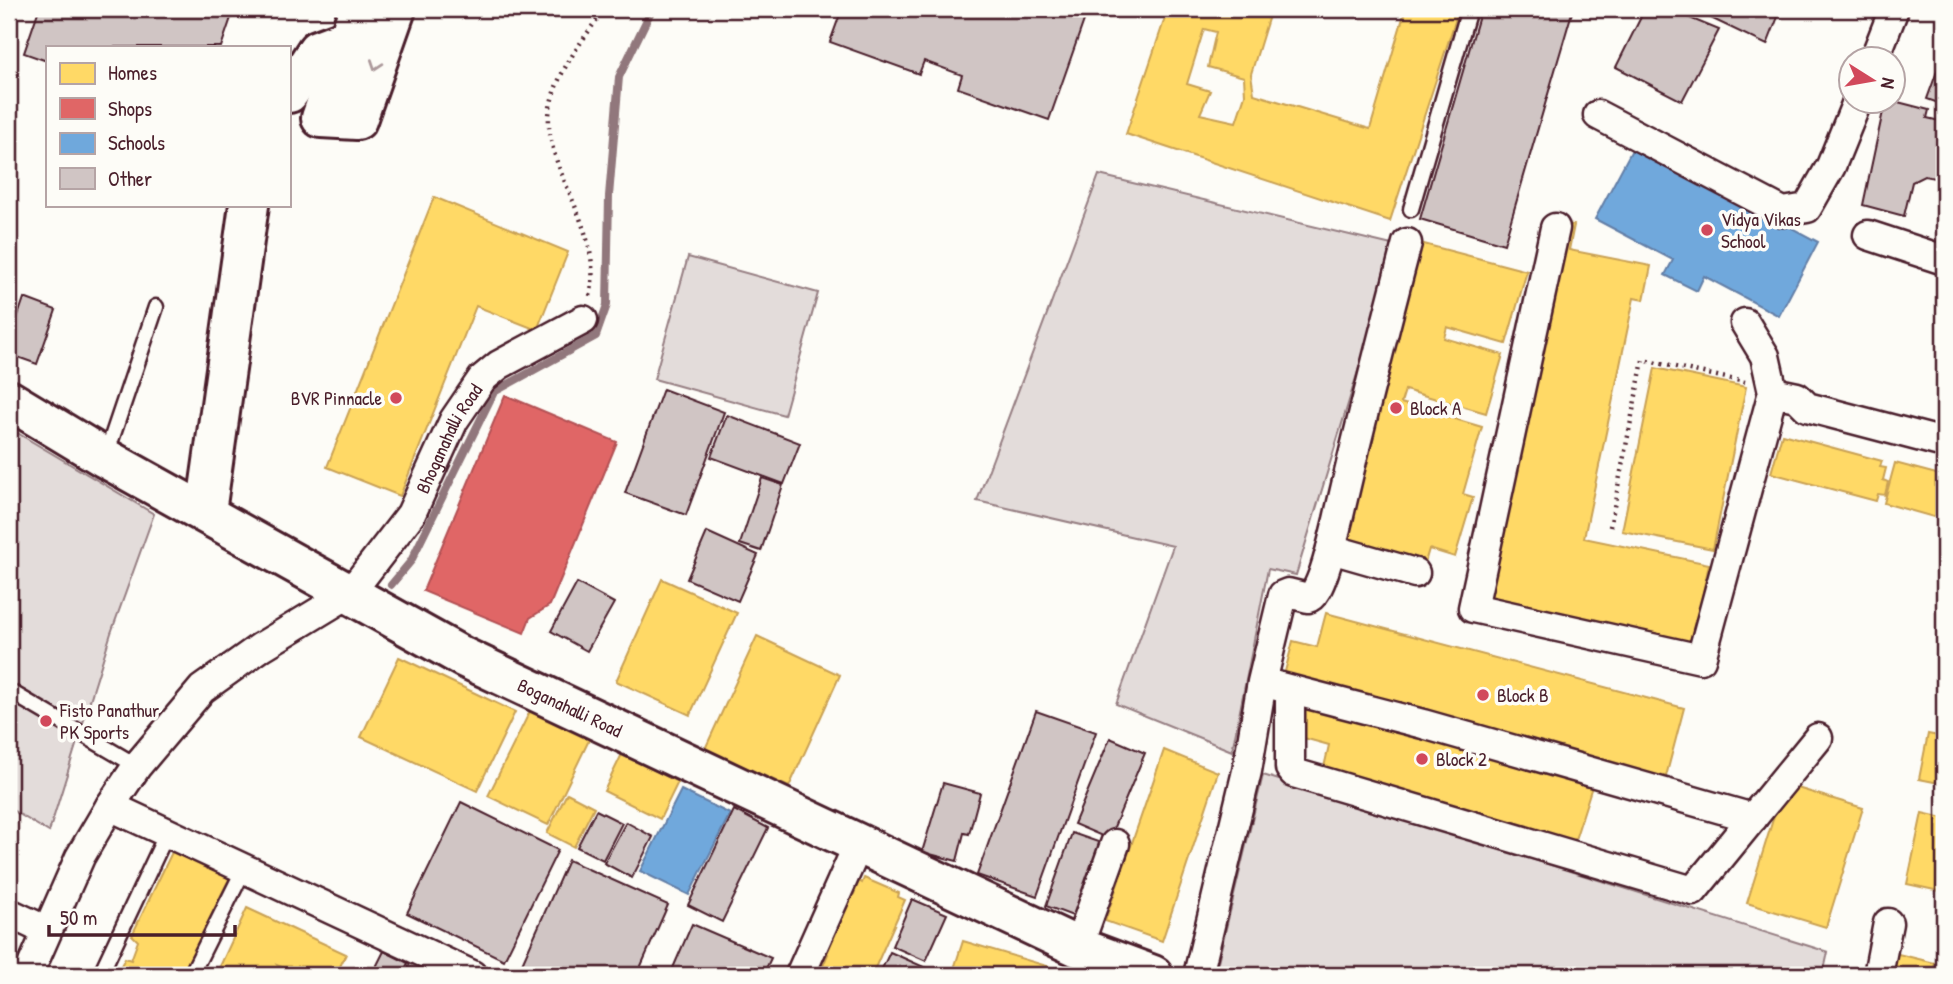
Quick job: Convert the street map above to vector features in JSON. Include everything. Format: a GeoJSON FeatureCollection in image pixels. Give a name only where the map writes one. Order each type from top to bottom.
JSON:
{"type":"FeatureCollection","features":[{"type":"Feature","properties":{"kind":"street"},"geometry":{"type":"LineString","coordinates":[[354,24],[339,119],[396,9]]}},
{"type":"Feature","properties":{"kind":"street"},"geometry":{"type":"LineString","coordinates":[[1879,46],[1894,9]]}},
{"type":"Feature","properties":{"kind":"street"},"geometry":{"type":"LineString","coordinates":[[290,91],[317,50],[354,24]]}},
{"type":"Feature","properties":{"kind":"street"},"geometry":{"type":"LineString","coordinates":[[1598,116],[1783,212],[1807,208],[1831,166],[1851,116]]}},
{"type":"Feature","properties":{"kind":"street"},"geometry":{"type":"LineString","coordinates":[[206,512],[249,206]]}},
{"type":"Feature","properties":{"kind":"street"},"geometry":{"type":"LineString","coordinates":[[1555,228],[1473,608],[1700,659],[1772,399],[1765,356],[1745,323]]}},
{"type":"Feature","properties":{"kind":"street"},"geometry":{"type":"LineString","coordinates":[[1868,235],[1944,260]]}},
{"type":"Feature","properties":{"kind":"street"},"geometry":{"type":"LineString","coordinates":[[1198,975],[1247,771],[1262,682],[1283,595],[1288,593],[1313,597],[1331,549],[1359,425],[1407,243]]}},
{"type":"Feature","properties":{"kind":"street","name":"Bhoganahalli Road"},"geometry":{"type":"LineString","coordinates":[[350,593],[411,514],[454,420],[482,379],[499,365],[583,320]]}},
{"type":"Feature","properties":{"kind":"street"},"geometry":{"type":"LineString","coordinates":[[1772,399],[1797,397],[1807,407],[1944,443]]}},
{"type":"Feature","properties":{"kind":"street","name":"Boganahalli Road"},"geometry":{"type":"LineString","coordinates":[[9,400],[105,458],[463,657],[1078,947],[1153,975]]}},
{"type":"Feature","properties":{"kind":"street"},"geometry":{"type":"LineString","coordinates":[[1331,549],[1415,573]]}},
{"type":"Feature","properties":{"kind":"street"},"geometry":{"type":"LineString","coordinates":[[28,975],[80,857],[119,811],[137,766],[202,689],[261,647],[350,593]]}},
{"type":"Feature","properties":{"kind":"street"},"geometry":{"type":"LineString","coordinates":[[1262,682],[1423,724],[1753,818]]}},
{"type":"Feature","properties":{"kind":"street"},"geometry":{"type":"LineString","coordinates":[[1290,690],[1290,768],[1294,773],[1693,891],[1818,737]]}},
{"type":"Feature","properties":{"kind":"street"},"geometry":{"type":"LineString","coordinates":[[119,811],[472,975]]}},
{"type":"Feature","properties":{"kind":"street"},"geometry":{"type":"LineString","coordinates":[[800,975],[859,844]]}},
{"type":"Feature","properties":{"kind":"street"},"geometry":{"type":"LineString","coordinates":[[1078,947],[1115,844]]}},
{"type":"Feature","properties":{"kind":"street"},"geometry":{"type":"LineString","coordinates":[[9,913],[47,932]]}},
{"type":"Feature","properties":{"kind":"street"},"geometry":{"type":"LineString","coordinates":[[1878,975],[1888,923]]}},
{"type":"Feature","properties":{"kind":"lane"},"geometry":{"type":"LineString","coordinates":[[1411,209],[1469,9]]}},
{"type":"Feature","properties":{"kind":"lane"},"geometry":{"type":"LineString","coordinates":[[105,458],[156,307]]}},
{"type":"Feature","properties":{"kind":"lane"},"geometry":{"type":"LineString","coordinates":[[9,691],[137,766]]}},
{"type":"Feature","properties":{"kind":"lane"},"geometry":{"type":"LineString","coordinates":[[100,975],[167,833]]}},
{"type":"Feature","properties":{"kind":"lane"},"geometry":{"type":"LineString","coordinates":[[191,975],[244,869]]}},
{"type":"Feature","properties":{"kind":"path"},"geometry":{"type":"LineString","coordinates":[[583,320],[593,285],[591,252],[556,154],[549,116],[562,74],[604,9]]}},
{"type":"Feature","properties":{"kind":"path"},"geometry":{"type":"LineString","coordinates":[[1610,527],[1643,360],[1735,378],[1772,399]]}},
{"type":"Feature","properties":{"kind":"shaded area"},"geometry":{"type":"Polygon","coordinates":[[[1099,175],[1396,246],[1296,575],[1268,569],[1232,751],[1116,704],[1173,546],[977,501],[1099,175]]]}},
{"type":"Feature","properties":{"kind":"shaded area"},"geometry":{"type":"Polygon","coordinates":[[[688,257],[818,293],[784,415],[654,379],[688,257]]]}},
{"type":"Feature","properties":{"kind":"shaded area"},"geometry":{"type":"Polygon","coordinates":[[[9,428],[154,514],[111,633],[49,832],[9,808],[9,428]]]}},
{"type":"Feature","properties":{"kind":"shaded area"},"geometry":{"type":"Polygon","coordinates":[[[1263,775],[1828,952],[1823,975],[1215,974],[1263,775]]]}},
{"type":"Feature","properties":{"kind":"building: Homes"},"geometry":{"type":"Polygon","coordinates":[[[1168,9],[1271,9],[1251,74],[1254,94],[1370,129],[1405,11],[1398,9],[1459,9],[1390,221],[1126,134],[1168,9]],[[1204,29],[1187,84],[1210,91],[1200,114],[1236,122],[1245,95],[1244,77],[1208,67],[1216,32],[1204,29]]]}},
{"type":"Feature","properties":{"kind":"building: Homes","name":"BVR Pinnacle"},"geometry":{"type":"Polygon","coordinates":[[[434,197],[568,252],[537,330],[476,306],[400,496],[327,467],[434,197]]]}},
{"type":"Feature","properties":{"kind":"building: Homes"},"geometry":{"type":"Polygon","coordinates":[[[1559,223],[1574,225],[1569,250],[1651,266],[1644,300],[1634,298],[1584,538],[1709,564],[1692,645],[1481,602],[1559,223]]]}},
{"type":"Feature","properties":{"kind":"building: Homes","name":"Block A"},"geometry":{"type":"Polygon","coordinates":[[[1420,243],[1527,271],[1506,344],[1447,327],[1444,338],[1503,355],[1486,413],[1405,390],[1401,403],[1482,427],[1463,494],[1473,497],[1455,557],[1429,549],[1424,566],[1348,542],[1353,521],[1341,519],[1420,243]]]}},
{"type":"Feature","properties":{"kind":"building: Homes"},"geometry":{"type":"Polygon","coordinates":[[[1655,368],[1746,387],[1713,549],[1622,531],[1655,368]]]}},
{"type":"Feature","properties":{"kind":"building: Homes"},"geometry":{"type":"Polygon","coordinates":[[[1782,434],[1882,461],[1880,467],[1886,468],[1883,480],[1888,482],[1885,495],[1878,494],[1876,501],[1771,473],[1782,434]]]}},
{"type":"Feature","properties":{"kind":"building: Homes"},"geometry":{"type":"Polygon","coordinates":[[[1895,463],[1944,476],[1944,520],[1884,503],[1895,463]]]}},
{"type":"Feature","properties":{"kind":"building: Homes"},"geometry":{"type":"Polygon","coordinates":[[[662,579],[737,613],[690,715],[616,681],[662,579]]]}},
{"type":"Feature","properties":{"kind":"building: Homes","name":"Block B"},"geometry":{"type":"Polygon","coordinates":[[[1326,613],[1684,708],[1664,784],[1282,683],[1293,641],[1317,647],[1326,613]]]}},
{"type":"Feature","properties":{"kind":"building: Homes"},"geometry":{"type":"Polygon","coordinates":[[[757,636],[840,675],[789,787],[705,749],[757,636]]]}},
{"type":"Feature","properties":{"kind":"building: Homes"},"geometry":{"type":"Polygon","coordinates":[[[399,657],[515,712],[477,791],[361,737],[399,657]]]}},
{"type":"Feature","properties":{"kind":"building: Homes","name":"Block 2"},"geometry":{"type":"Polygon","coordinates":[[[1304,698],[1594,780],[1573,846],[1323,772],[1329,745],[1293,735],[1304,698]]]}},
{"type":"Feature","properties":{"kind":"building: Homes"},"geometry":{"type":"Polygon","coordinates":[[[532,707],[591,736],[548,825],[488,796],[532,707]]]}},
{"type":"Feature","properties":{"kind":"building: Homes"},"geometry":{"type":"Polygon","coordinates":[[[1928,734],[1944,737],[1944,784],[1919,779],[1928,734]]]}},
{"type":"Feature","properties":{"kind":"building: Homes"},"geometry":{"type":"Polygon","coordinates":[[[1164,750],[1218,772],[1162,941],[1105,921],[1164,750]]]}},
{"type":"Feature","properties":{"kind":"building: Homes"},"geometry":{"type":"Polygon","coordinates":[[[622,754],[678,782],[660,819],[604,791],[622,754]]]}},
{"type":"Feature","properties":{"kind":"building: Homes"},"geometry":{"type":"Polygon","coordinates":[[[1784,784],[1863,808],[1826,927],[1747,903],[1784,784]]]}},
{"type":"Feature","properties":{"kind":"building: Homes"},"geometry":{"type":"Polygon","coordinates":[[[567,793],[594,807],[574,847],[547,833],[567,793]]]}},
{"type":"Feature","properties":{"kind":"building: Homes"},"geometry":{"type":"Polygon","coordinates":[[[1922,813],[1944,818],[1944,892],[1907,884],[1922,813]]]}},
{"type":"Feature","properties":{"kind":"building: Homes"},"geometry":{"type":"Polygon","coordinates":[[[174,848],[233,871],[182,975],[116,975],[125,958],[131,960],[138,941],[132,935],[174,848]]]}},
{"type":"Feature","properties":{"kind":"building: Homes"},"geometry":{"type":"Polygon","coordinates":[[[864,878],[899,893],[898,897],[905,900],[872,975],[833,975],[822,968],[828,954],[825,952],[851,893],[854,894],[859,881],[862,883],[864,878]]]}},
{"type":"Feature","properties":{"kind":"building: Homes"},"geometry":{"type":"Polygon","coordinates":[[[247,908],[346,954],[336,975],[302,975],[277,965],[281,971],[273,975],[216,975],[247,908]]]}},
{"type":"Feature","properties":{"kind":"building: Homes"},"geometry":{"type":"Polygon","coordinates":[[[963,941],[1077,975],[952,975],[963,941]]]}},
{"type":"Feature","properties":{"kind":"building: Homes"},"geometry":{"type":"Polygon","coordinates":[[[1894,953],[1935,963],[1933,975],[1889,975],[1894,953]]]}},
{"type":"Feature","properties":{"kind":"building: Shops"},"geometry":{"type":"Polygon","coordinates":[[[505,395],[617,442],[550,605],[530,618],[524,633],[423,591],[505,395]]]}},
{"type":"Feature","properties":{"kind":"building: Schools","name":"Vidya Vikas School"},"geometry":{"type":"Polygon","coordinates":[[[1635,144],[1818,242],[1779,316],[1704,276],[1697,291],[1665,275],[1673,260],[1595,219],[1635,144]]]}},
{"type":"Feature","properties":{"kind":"building: Schools"},"geometry":{"type":"Polygon","coordinates":[[[681,790],[730,814],[689,895],[640,871],[681,790]]]}},
{"type":"Feature","properties":{"kind":"building: Other"},"geometry":{"type":"Polygon","coordinates":[[[39,9],[234,9],[221,46],[46,46],[46,61],[24,53],[39,9]]]}},
{"type":"Feature","properties":{"kind":"building: Other"},"geometry":{"type":"Polygon","coordinates":[[[842,9],[1088,9],[1049,120],[958,88],[962,75],[924,61],[919,74],[830,42],[842,9]]]}},
{"type":"Feature","properties":{"kind":"building: Other"},"geometry":{"type":"Polygon","coordinates":[[[1481,9],[1573,9],[1504,244],[1420,219],[1481,9]]]}},
{"type":"Feature","properties":{"kind":"building: Other"},"geometry":{"type":"Polygon","coordinates":[[[1645,9],[1668,9],[1719,30],[1682,101],[1616,67],[1645,9]]]}},
{"type":"Feature","properties":{"kind":"building: Other"},"geometry":{"type":"Polygon","coordinates":[[[1692,9],[1781,9],[1767,45],[1692,9]]]}},
{"type":"Feature","properties":{"kind":"building: Other"},"geometry":{"type":"Polygon","coordinates":[[[1944,52],[1944,105],[1927,99],[1944,52]]]}},
{"type":"Feature","properties":{"kind":"building: Other"},"geometry":{"type":"Polygon","coordinates":[[[1908,105],[1929,110],[1927,118],[1944,122],[1944,200],[1935,198],[1940,179],[1924,176],[1912,182],[1904,216],[1863,205],[1882,116],[1908,116],[1908,105]]]}},
{"type":"Feature","properties":{"kind":"building: Other"},"geometry":{"type":"Polygon","coordinates":[[[24,298],[56,310],[37,364],[9,354],[9,342],[24,298]]]}},
{"type":"Feature","properties":{"kind":"building: Other"},"geometry":{"type":"Polygon","coordinates":[[[663,389],[724,412],[686,515],[625,493],[663,389]]]}},
{"type":"Feature","properties":{"kind":"building: Other"},"geometry":{"type":"Polygon","coordinates":[[[727,415],[800,443],[784,484],[711,457],[727,415]]]}},
{"type":"Feature","properties":{"kind":"building: Other"},"geometry":{"type":"Polygon","coordinates":[[[762,478],[783,485],[761,551],[740,544],[762,478]]]}},
{"type":"Feature","properties":{"kind":"building: Other"},"geometry":{"type":"Polygon","coordinates":[[[707,532],[758,555],[738,601],[687,579],[707,532]]]}},
{"type":"Feature","properties":{"kind":"building: Other"},"geometry":{"type":"Polygon","coordinates":[[[577,583],[614,603],[587,651],[551,631],[577,583]]]}},
{"type":"Feature","properties":{"kind":"building: Other"},"geometry":{"type":"Polygon","coordinates":[[[1036,711],[1096,732],[1037,896],[977,875],[1036,711]]]}},
{"type":"Feature","properties":{"kind":"building: Other"},"geometry":{"type":"Polygon","coordinates":[[[1110,738],[1145,753],[1109,839],[1074,824],[1110,738]]]}},
{"type":"Feature","properties":{"kind":"building: Other"},"geometry":{"type":"Polygon","coordinates":[[[943,783],[980,793],[969,834],[964,833],[957,861],[922,852],[943,783]]]}},
{"type":"Feature","properties":{"kind":"building: Other"},"geometry":{"type":"Polygon","coordinates":[[[461,802],[558,850],[504,960],[407,913],[461,802]]]}},
{"type":"Feature","properties":{"kind":"building: Other"},"geometry":{"type":"Polygon","coordinates":[[[596,810],[622,823],[603,860],[577,847],[596,810]]]}},
{"type":"Feature","properties":{"kind":"building: Other"},"geometry":{"type":"Polygon","coordinates":[[[734,810],[768,828],[722,922],[688,905],[734,810]]]}},
{"type":"Feature","properties":{"kind":"building: Other"},"geometry":{"type":"Polygon","coordinates":[[[626,822],[653,837],[632,878],[604,863],[626,822]]]}},
{"type":"Feature","properties":{"kind":"building: Other"},"geometry":{"type":"Polygon","coordinates":[[[1072,833],[1104,844],[1078,918],[1046,906],[1072,833]]]}},
{"type":"Feature","properties":{"kind":"building: Other"},"geometry":{"type":"Polygon","coordinates":[[[568,860],[668,905],[637,975],[535,975],[520,968],[568,860]]]}},
{"type":"Feature","properties":{"kind":"building: Other"},"geometry":{"type":"Polygon","coordinates":[[[912,899],[947,914],[926,961],[892,946],[912,899]]]}},
{"type":"Feature","properties":{"kind":"building: Other"},"geometry":{"type":"Polygon","coordinates":[[[692,924],[771,958],[763,975],[670,975],[692,924]]]}},
{"type":"Feature","properties":{"kind":"building: Other"},"geometry":{"type":"Polygon","coordinates":[[[384,951],[408,963],[402,975],[372,975],[384,951]]]}},
{"type":"Feature","properties":{"kind":"building: Other"},"geometry":{"type":"Polygon","coordinates":[[[890,952],[926,968],[923,975],[879,975],[890,952]]]}},
{"type":"Feature","properties":{"kind":"building: Other"},"geometry":{"type":"Polygon","coordinates":[[[411,961],[433,972],[431,975],[405,975],[411,961]]]}},
{"type":"Feature","properties":{"kind":"waterway"},"geometry":{"type":"LineString","coordinates":[[391,585],[411,561],[494,392],[596,336],[607,305],[609,196],[619,77],[652,9]]}},
{"type":"Feature","properties":{"kind":"place","name":"Vidya Vikas School"},"geometry":{"type":"Point","coordinates":[1707,230]}},
{"type":"Feature","properties":{"kind":"place","name":"BVR Pinnacle"},"geometry":{"type":"Point","coordinates":[396,398]}},
{"type":"Feature","properties":{"kind":"place","name":"Block A"},"geometry":{"type":"Point","coordinates":[1396,408]}},
{"type":"Feature","properties":{"kind":"place","name":"Block B"},"geometry":{"type":"Point","coordinates":[1483,695]}},
{"type":"Feature","properties":{"kind":"place","name":"Fisto Panathur PK Sports"},"geometry":{"type":"Point","coordinates":[46,721]}},
{"type":"Feature","properties":{"kind":"place","name":"Block 2"},"geometry":{"type":"Point","coordinates":[1422,759]}}]}
